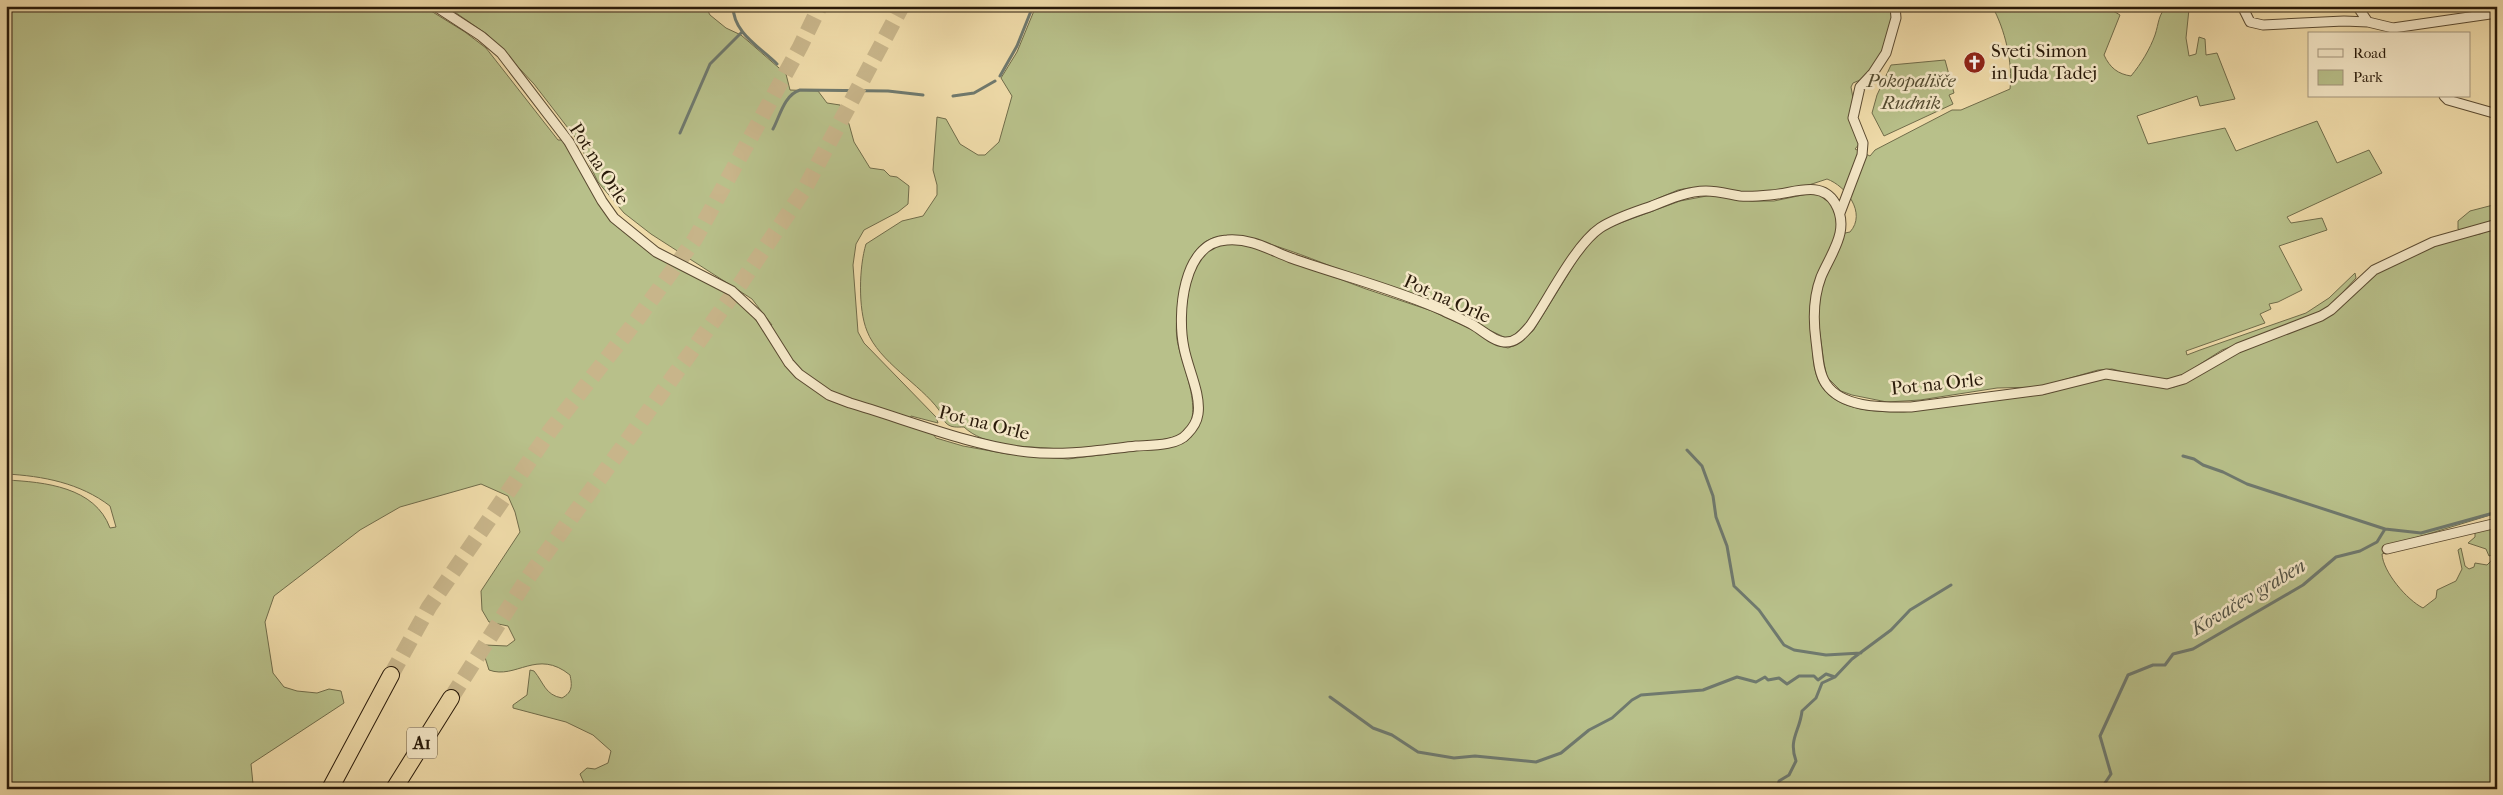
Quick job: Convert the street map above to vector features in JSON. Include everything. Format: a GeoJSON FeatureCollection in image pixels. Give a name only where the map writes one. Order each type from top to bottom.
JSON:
{"type":"FeatureCollection","features":[{"type":"Feature","properties":{"kind":"highway"},"geometry":{"type":"LineString","coordinates":[[330,789],[391,675]]}},
{"type":"Feature","properties":{"kind":"highway","name":"A1"},"geometry":{"type":"LineString","coordinates":[[394,789],[451,698]]}},
{"type":"Feature","properties":{"kind":"street","name":"Pot na Orle"},"geometry":{"type":"LineString","coordinates":[[435,6],[481,36],[501,53],[569,142],[602,202],[614,218],[656,252],[716,282],[748,304],[760,317],[789,363],[813,385],[829,395],[850,403],[992,446],[1028,452],[1090,451],[1158,444],[1178,440],[1186,436],[1198,414],[1184,348],[1183,297],[1187,277],[1195,259],[1203,249],[1214,242],[1242,240],[1258,244],[1290,258],[1440,310],[1503,342],[1517,338],[1530,326],[1577,251],[1600,228],[1645,208],[1688,193],[1706,191],[1740,196],[1760,196],[1813,188],[1823,191],[1830,196],[1840,213],[1841,223],[1838,241],[1821,278],[1815,301],[1814,322],[1822,376],[1826,385],[1838,395],[1859,403],[1890,407],[1911,407],[2042,390],[2106,374],[2157,384],[2174,382],[2238,348],[2321,316],[2335,306],[2374,270],[2405,254],[2433,242],[2497,224]]}},
{"type":"Feature","properties":{"kind":"street"},"geometry":{"type":"LineString","coordinates":[[1840,213],[1862,155],[1863,143],[1853,118],[1860,86],[1874,73],[1886,53],[1896,18],[1895,6]]}},
{"type":"Feature","properties":{"kind":"street"},"geometry":{"type":"LineString","coordinates":[[2242,6],[2250,22],[2263,25],[2368,22],[2393,31],[2497,14]]}},
{"type":"Feature","properties":{"kind":"street"},"geometry":{"type":"LineString","coordinates":[[2357,6],[2368,22]]}},
{"type":"Feature","properties":{"kind":"street"},"geometry":{"type":"LineString","coordinates":[[2446,98],[2497,114]]}},
{"type":"Feature","properties":{"kind":"street"},"geometry":{"type":"LineString","coordinates":[[2387,549],[2497,523]]}},
{"type":"Feature","properties":{"kind":"green space"},"geometry":{"type":"Polygon","coordinates":[[[6,6],[423,6],[465,32],[486,48],[558,140],[562,140],[589,182],[620,220],[646,242],[739,302],[763,330],[772,325],[752,299],[651,234],[624,213],[598,182],[578,141],[534,84],[488,35],[446,6],[705,6],[710,15],[726,28],[741,35],[786,74],[790,90],[818,91],[827,103],[840,105],[849,124],[854,142],[870,168],[884,170],[890,176],[897,177],[909,186],[908,204],[898,212],[864,230],[856,244],[853,265],[858,332],[864,343],[936,417],[938,423],[911,416],[908,423],[930,430],[936,438],[963,446],[1008,454],[1068,459],[1156,448],[1187,441],[1198,427],[1202,411],[1185,341],[1186,308],[1190,283],[1200,257],[1216,246],[1235,243],[1254,247],[1366,289],[1432,311],[1471,329],[1496,345],[1508,348],[1518,344],[1533,331],[1585,247],[1604,229],[1680,201],[1712,195],[1752,201],[1774,201],[1817,192],[1826,194],[1837,221],[1837,231],[1835,240],[1815,283],[1812,298],[1810,313],[1816,374],[1821,386],[1830,396],[1840,402],[1866,410],[1904,412],[2045,394],[2106,377],[2160,387],[2174,387],[2223,359],[2335,312],[2376,272],[2442,241],[2480,234],[2497,226],[2497,513],[2415,538],[2409,545],[2382,554],[2383,561],[2397,585],[2410,599],[2423,608],[2436,598],[2437,590],[2456,581],[2462,569],[2458,550],[2461,548],[2465,566],[2469,569],[2474,567],[2475,563],[2487,565],[2491,561],[2492,555],[2489,556],[2486,549],[2468,543],[2475,537],[2475,527],[2497,521],[2497,789],[581,789],[584,783],[580,774],[587,768],[595,769],[608,763],[611,751],[593,735],[566,722],[513,708],[513,705],[527,695],[530,670],[534,671],[548,691],[562,698],[571,688],[570,675],[558,667],[547,664],[537,664],[499,672],[489,670],[482,648],[485,645],[507,646],[515,640],[508,626],[489,622],[482,610],[481,591],[520,532],[515,512],[508,496],[481,484],[400,507],[360,530],[274,596],[265,622],[273,673],[284,687],[297,691],[317,693],[329,689],[341,691],[344,703],[251,764],[253,784],[249,789],[6,789],[6,480],[52,485],[67,489],[93,503],[103,514],[110,528],[116,527],[110,506],[74,486],[47,479],[6,474],[6,6]]]}},
{"type":"Feature","properties":{"kind":"green space"},"geometry":{"type":"Polygon","coordinates":[[[1036,6],[1892,6],[1892,25],[1886,45],[1865,78],[1853,83],[1851,87],[1861,142],[1855,149],[1870,156],[1875,150],[1952,110],[1961,110],[2010,89],[2011,79],[2007,46],[2001,25],[1992,6],[2105,6],[2120,15],[2104,55],[2115,70],[2131,76],[2151,46],[2164,9],[2167,6],[2180,6],[2189,9],[2186,38],[2189,56],[2196,54],[2199,37],[2205,39],[2206,55],[2217,53],[2235,99],[2200,106],[2197,96],[2137,116],[2148,144],[2225,128],[2236,151],[2317,121],[2337,163],[2369,150],[2382,173],[2287,217],[2291,223],[2322,218],[2327,230],[2279,246],[2302,290],[2278,302],[2269,304],[2271,309],[2260,314],[2265,323],[2186,351],[2187,355],[2306,313],[2329,298],[2355,273],[2356,278],[2331,305],[2309,318],[2222,350],[2183,375],[2171,379],[2159,381],[2112,369],[2098,370],[2039,387],[1997,388],[1920,400],[1887,402],[1841,391],[1827,377],[1818,320],[1820,294],[1825,276],[1845,233],[1850,232],[1855,225],[1856,217],[1852,201],[1847,194],[1827,179],[1792,190],[1770,193],[1702,187],[1678,190],[1600,223],[1525,326],[1513,336],[1506,338],[1430,300],[1376,283],[1289,250],[1245,238],[1227,236],[1213,238],[1202,244],[1191,258],[1177,315],[1177,339],[1193,406],[1192,419],[1187,429],[1177,436],[1159,440],[1093,448],[1058,449],[1002,444],[981,438],[964,427],[948,425],[931,400],[890,363],[873,342],[867,331],[862,311],[860,288],[866,244],[902,221],[923,216],[937,195],[937,185],[933,170],[937,117],[946,119],[960,144],[978,155],[985,155],[999,142],[1012,96],[1001,78],[1017,52],[1036,6]]]}},
{"type":"Feature","properties":{"kind":"green space"},"geometry":{"type":"Polygon","coordinates":[[[2467,6],[2497,6],[2497,8],[2467,13],[2467,6]]]}},
{"type":"Feature","properties":{"kind":"green space","name":"Pokopališče Rudnik"},"geometry":{"type":"Polygon","coordinates":[[[1945,60],[1954,93],[1949,95],[1953,104],[1884,136],[1872,113],[1877,95],[1891,65],[1945,60]]]}},
{"type":"Feature","properties":{"kind":"green space"},"geometry":{"type":"Polygon","coordinates":[[[2497,204],[2497,222],[2463,231],[2458,229],[2458,221],[2470,211],[2497,204]]]}},
{"type":"Feature","properties":{"kind":"green space"},"geometry":{"type":"Polygon","coordinates":[[[547,786],[566,789],[507,789],[547,786]]]}},
{"type":"Feature","properties":{"kind":"waterway"},"geometry":{"type":"LineString","coordinates":[[733,6],[734,16],[742,32],[777,64]]}},
{"type":"Feature","properties":{"kind":"waterway"},"geometry":{"type":"LineString","coordinates":[[1000,76],[1017,46],[1033,6]]}},
{"type":"Feature","properties":{"kind":"waterway"},"geometry":{"type":"LineString","coordinates":[[680,133],[710,64],[742,32]]}},
{"type":"Feature","properties":{"kind":"waterway"},"geometry":{"type":"LineString","coordinates":[[953,96],[974,93],[995,81]]}},
{"type":"Feature","properties":{"kind":"waterway"},"geometry":{"type":"LineString","coordinates":[[773,129],[786,101],[800,90],[888,91],[923,95]]}},
{"type":"Feature","properties":{"kind":"waterway"},"geometry":{"type":"LineString","coordinates":[[1687,450],[1702,466],[1713,496],[1716,517],[1727,546],[1734,586],[1759,610],[1784,645],[1794,650],[1826,655],[1861,653]]}},
{"type":"Feature","properties":{"kind":"waterway"},"geometry":{"type":"LineString","coordinates":[[2183,456],[2194,459],[2203,465],[2223,472],[2247,484],[2385,529]]}},
{"type":"Feature","properties":{"kind":"waterway","name":"Kovačev graben"},"geometry":{"type":"LineString","coordinates":[[2101,789],[2111,774],[2100,736],[2128,675],[2153,665],[2165,665],[2173,654],[2193,649],[2303,585],[2336,557],[2360,551],[2377,542],[2385,529],[2421,533],[2497,512]]}},
{"type":"Feature","properties":{"kind":"waterway"},"geometry":{"type":"LineString","coordinates":[[1777,789],[1779,781],[1789,775],[1796,761],[1793,747],[1802,711],[1816,698],[1822,683],[1835,677],[1852,659],[1891,630],[1910,610],[1951,585]]}},
{"type":"Feature","properties":{"kind":"waterway"},"geometry":{"type":"LineString","coordinates":[[1330,697],[1373,728],[1392,735],[1418,752],[1454,758],[1475,756],[1536,762],[1561,753],[1589,730],[1612,718],[1632,700],[1641,695],[1703,690],[1737,677],[1756,682],[1765,677],[1768,680],[1779,678],[1787,684],[1799,676],[1814,676],[1818,680],[1826,674],[1835,677]]}},
{"type":"Feature","properties":{"kind":"tunnel"},"geometry":{"type":"LineString","coordinates":[[391,675],[429,607],[550,431],[636,321],[695,239],[800,47],[820,6]]}},
{"type":"Feature","properties":{"kind":"tunnel"},"geometry":{"type":"LineString","coordinates":[[451,698],[527,579],[741,283],[804,190],[902,6]]}},
{"type":"Feature","properties":{"kind":"place","name":"Sveti Simon in Juda Tadej"},"geometry":{"type":"Point","coordinates":[1975,62]}}]}
